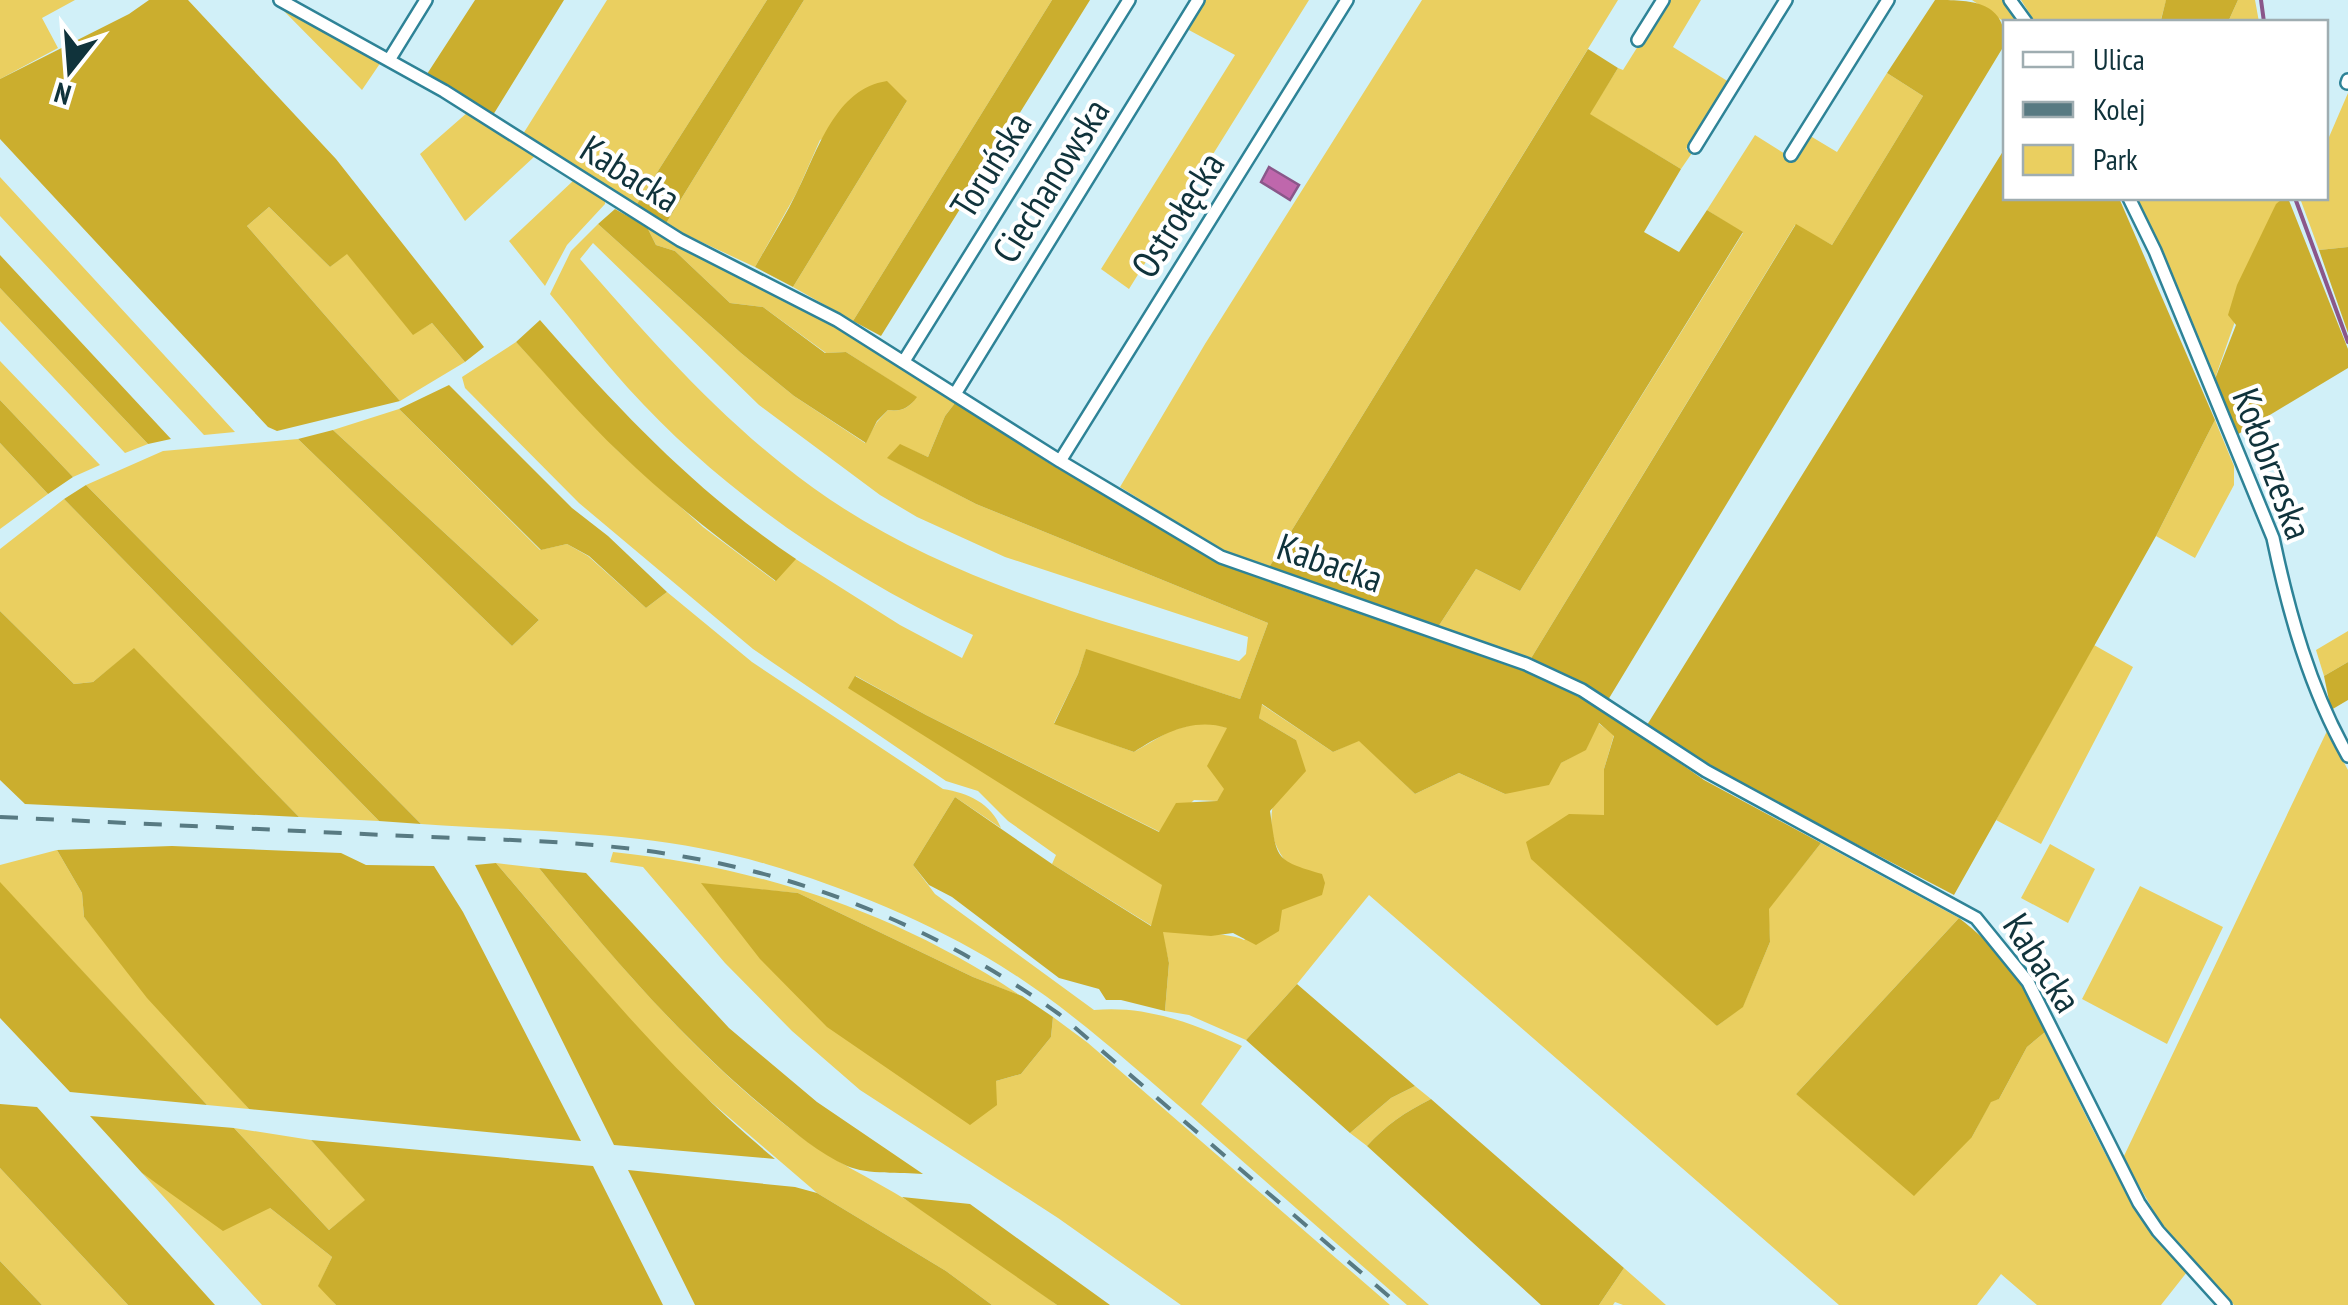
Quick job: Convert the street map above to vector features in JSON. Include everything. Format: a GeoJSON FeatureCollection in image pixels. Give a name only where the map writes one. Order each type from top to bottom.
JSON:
{"type":"FeatureCollection","features":[{"type":"Feature","properties":{"kind":"street","name":"Kabacka"},"geometry":{"type":"LineString","coordinates":[[280,0],[444,92],[680,240],[837,320],[1221,557],[1526,664],[1582,690],[1706,770],[1976,918],[2028,982],[2138,1202],[2158,1232],[2225,1305]]}},
{"type":"Feature","properties":{"kind":"street"},"geometry":{"type":"LineString","coordinates":[[389,60],[426,0]]}},
{"type":"Feature","properties":{"kind":"street","name":"Toruńska"},"geometry":{"type":"LineString","coordinates":[[904,361],[1129,0]]}},
{"type":"Feature","properties":{"kind":"street","name":"Ciechanowska"},"geometry":{"type":"LineString","coordinates":[[955,394],[1198,0]]}},
{"type":"Feature","properties":{"kind":"street","name":"Ostrołęcka"},"geometry":{"type":"LineString","coordinates":[[1060,460],[1347,0]]}},
{"type":"Feature","properties":{"kind":"street"},"geometry":{"type":"LineString","coordinates":[[1638,40],[1662,0]]}},
{"type":"Feature","properties":{"kind":"street"},"geometry":{"type":"LineString","coordinates":[[1696,147],[1786,0]]}},
{"type":"Feature","properties":{"kind":"street"},"geometry":{"type":"LineString","coordinates":[[1791,155],[1888,0]]}},
{"type":"Feature","properties":{"kind":"street","name":"Kołobrzeska"},"geometry":{"type":"LineString","coordinates":[[2130,200],[2155,251],[2273,538],[2304,656],[2332,729],[2348,756]]}},
{"type":"Feature","properties":{"kind":"green space"},"geometry":{"type":"Polygon","coordinates":[[[0,0],[75,0],[42,18],[58,48],[0,79],[0,0]]]}},
{"type":"Feature","properties":{"kind":"green space"},"geometry":{"type":"Polygon","coordinates":[[[607,0],[767,0],[635,207],[523,134],[607,0]]]}},
{"type":"Feature","properties":{"kind":"green space"},"geometry":{"type":"Polygon","coordinates":[[[804,0],[1052,0],[853,321],[793,287],[907,101],[820,140],[797,192],[755,267],[665,225],[804,0]]]}},
{"type":"Feature","properties":{"kind":"green space"},"geometry":{"type":"Polygon","coordinates":[[[1206,0],[1309,0],[1129,289],[1101,269],[1235,55],[1187,29],[1206,0]]]}},
{"type":"Feature","properties":{"kind":"green space"},"geometry":{"type":"Polygon","coordinates":[[[1422,0],[1618,0],[1268,569],[1222,550],[1120,487],[1205,344],[1422,0]]]}},
{"type":"Feature","properties":{"kind":"green space"},"geometry":{"type":"Polygon","coordinates":[[[1667,0],[1701,0],[1673,47],[1729,82],[1686,149],[1692,153],[1681,169],[1589,114],[1618,68],[1623,70],[1667,0]]]}},
{"type":"Feature","properties":{"kind":"green space"},"geometry":{"type":"Polygon","coordinates":[[[1972,0],[2004,0],[2019,20],[2003,21],[1972,0]]]}},
{"type":"Feature","properties":{"kind":"green space"},"geometry":{"type":"Polygon","coordinates":[[[2021,0],[2166,0],[2162,20],[2034,20],[2021,0]]]}},
{"type":"Feature","properties":{"kind":"green space"},"geometry":{"type":"Polygon","coordinates":[[[2238,0],[2255,0],[2259,20],[2229,20],[2238,0]]]}},
{"type":"Feature","properties":{"kind":"green space"},"geometry":{"type":"Polygon","coordinates":[[[278,5],[381,62],[362,90],[278,5]]]}},
{"type":"Feature","properties":{"kind":"green space"},"geometry":{"type":"Polygon","coordinates":[[[1887,73],[1923,96],[1832,245],[1795,225],[1530,660],[1438,627],[1476,569],[1520,591],[1743,233],[1707,210],[1755,135],[1793,159],[1807,134],[1837,152],[1887,73]]]}},
{"type":"Feature","properties":{"kind":"green space"},"geometry":{"type":"Polygon","coordinates":[[[2348,93],[2348,247],[2319,250],[2301,201],[2328,200],[2328,139],[2348,93]]]}},
{"type":"Feature","properties":{"kind":"green space"},"geometry":{"type":"Polygon","coordinates":[[[468,112],[535,156],[465,221],[420,154],[468,112]]]}},
{"type":"Feature","properties":{"kind":"green space"},"geometry":{"type":"Polygon","coordinates":[[[0,177],[235,432],[204,435],[0,216],[0,177]]]}},
{"type":"Feature","properties":{"kind":"green space"},"geometry":{"type":"Polygon","coordinates":[[[574,180],[605,199],[605,204],[567,245],[545,286],[509,241],[574,180]]]}},
{"type":"Feature","properties":{"kind":"green space"},"geometry":{"type":"Polygon","coordinates":[[[2137,200],[2281,200],[2213,384],[2137,200]]]}},
{"type":"Feature","properties":{"kind":"green space"},"geometry":{"type":"Polygon","coordinates":[[[269,207],[330,267],[347,253],[413,334],[432,323],[465,362],[400,401],[247,226],[269,207]]]}},
{"type":"Feature","properties":{"kind":"green space"},"geometry":{"type":"Polygon","coordinates":[[[598,224],[741,353],[794,396],[865,443],[888,410],[905,408],[916,397],[846,352],[826,353],[763,307],[730,303],[675,251],[656,245],[647,227],[834,325],[955,403],[945,416],[928,457],[900,445],[888,458],[976,504],[1268,623],[1240,699],[1086,650],[1054,723],[1134,752],[1170,731],[1205,721],[1228,728],[1225,789],[1217,801],[1194,800],[1160,832],[856,676],[849,687],[1163,885],[1152,926],[1052,864],[1056,855],[1008,821],[978,791],[946,781],[753,649],[579,503],[465,388],[462,377],[516,342],[619,452],[703,527],[775,581],[794,558],[900,625],[962,658],[973,635],[878,586],[788,528],[704,462],[628,388],[550,294],[571,251],[598,224]],[[593,243],[580,259],[652,340],[754,441],[833,502],[887,534],[1000,586],[1239,661],[1246,654],[1248,637],[1005,557],[917,517],[880,495],[759,405],[593,243]]]}},
{"type":"Feature","properties":{"kind":"green space"},"geometry":{"type":"Polygon","coordinates":[[[0,288],[148,444],[125,453],[0,321],[0,288]]]}},
{"type":"Feature","properties":{"kind":"green space"},"geometry":{"type":"Polygon","coordinates":[[[0,361],[100,465],[73,477],[0,400],[0,361]]]}},
{"type":"Feature","properties":{"kind":"green space"},"geometry":{"type":"Polygon","coordinates":[[[399,409],[540,550],[567,544],[588,556],[646,608],[667,592],[752,662],[943,789],[961,793],[985,806],[1001,828],[955,797],[913,865],[935,894],[1094,1010],[1152,1013],[1242,1046],[1201,1104],[1429,1305],[1407,1305],[1051,1000],[974,950],[917,921],[827,884],[724,853],[638,839],[421,824],[86,485],[163,451],[298,439],[512,646],[539,620],[333,430],[399,409]]]}},
{"type":"Feature","properties":{"kind":"green space"},"geometry":{"type":"Polygon","coordinates":[[[2215,420],[2234,466],[2234,485],[2195,558],[2156,536],[2215,420]]]}},
{"type":"Feature","properties":{"kind":"green space"},"geometry":{"type":"Polygon","coordinates":[[[0,443],[48,494],[0,529],[0,443]]]}},
{"type":"Feature","properties":{"kind":"green space"},"geometry":{"type":"Polygon","coordinates":[[[64,499],[379,821],[299,817],[134,649],[93,682],[74,684],[0,611],[0,549],[64,499]]]}},
{"type":"Feature","properties":{"kind":"green space"},"geometry":{"type":"Polygon","coordinates":[[[2348,631],[2348,662],[2324,676],[2316,650],[2348,631]]]}},
{"type":"Feature","properties":{"kind":"green space"},"geometry":{"type":"Polygon","coordinates":[[[2094,645],[2133,667],[2041,844],[1996,820],[2094,645]]]}},
{"type":"Feature","properties":{"kind":"green space"},"geometry":{"type":"Polygon","coordinates":[[[1261,704],[1333,752],[1359,740],[1415,794],[1459,773],[1505,794],[1586,749],[1598,723],[1614,735],[1604,769],[1604,816],[1717,1026],[1743,1006],[1770,942],[1768,909],[1821,843],[1959,918],[1796,1094],[1972,1137],[1991,1101],[1999,1099],[2027,1047],[2045,1032],[2125,1188],[2164,1246],[2187,1272],[2161,1305],[2037,1305],[2001,1274],[1977,1305],[1839,1305],[1369,895],[1246,1040],[1189,1015],[1165,1011],[1169,963],[1162,932],[1217,934],[1244,940],[1282,910],[1288,864],[1278,849],[1271,819],[1277,787],[1296,740],[1259,718],[1261,704]]]}},
{"type":"Feature","properties":{"kind":"green space"},"geometry":{"type":"Polygon","coordinates":[[[2327,731],[2348,770],[2348,1305],[2234,1305],[2163,1227],[2123,1158],[2327,731]]]}},
{"type":"Feature","properties":{"kind":"green space"},"geometry":{"type":"Polygon","coordinates":[[[2050,844],[2095,869],[2068,923],[2021,898],[2050,844]]]}},
{"type":"Feature","properties":{"kind":"green space"},"geometry":{"type":"Polygon","coordinates":[[[57,850],[82,893],[84,917],[249,1109],[207,1105],[0,883],[0,865],[57,850]]]}},
{"type":"Feature","properties":{"kind":"green space"},"geometry":{"type":"Polygon","coordinates":[[[613,852],[722,869],[775,882],[877,918],[974,967],[1021,996],[798,893],[702,884],[996,1081],[1021,1074],[1051,1037],[1053,1017],[1390,1305],[1181,1305],[1058,1218],[860,1090],[792,1031],[725,963],[643,867],[610,862],[613,852]]]}},
{"type":"Feature","properties":{"kind":"green space"},"geometry":{"type":"Polygon","coordinates":[[[496,863],[539,868],[692,1042],[797,1134],[927,1213],[1057,1305],[992,1305],[946,1271],[817,1193],[689,1083],[632,1023],[496,863]]]}},
{"type":"Feature","properties":{"kind":"green space"},"geometry":{"type":"Polygon","coordinates":[[[2140,886],[2223,927],[2167,1044],[2082,999],[2140,886]]]}},
{"type":"Feature","properties":{"kind":"green space"},"geometry":{"type":"Polygon","coordinates":[[[1415,1086],[1431,1099],[1396,1120],[1367,1146],[1350,1133],[1391,1098],[1415,1086]]]}},
{"type":"Feature","properties":{"kind":"green space"},"geometry":{"type":"Polygon","coordinates":[[[234,1128],[311,1140],[366,1200],[329,1230],[234,1128]]]}},
{"type":"Feature","properties":{"kind":"green space"},"geometry":{"type":"Polygon","coordinates":[[[0,1168],[128,1305],[42,1305],[0,1261],[0,1168]]]}},
{"type":"Feature","properties":{"kind":"green space"},"geometry":{"type":"Polygon","coordinates":[[[142,1173],[167,1189],[270,1208],[332,1257],[319,1285],[336,1305],[262,1305],[142,1173]]]}},
{"type":"Feature","properties":{"kind":"green space"},"geometry":{"type":"Polygon","coordinates":[[[1624,1268],[1666,1305],[1599,1305],[1624,1268]]]}},
{"type":"Feature","properties":{"kind":"shaded area"},"geometry":{"type":"Polygon","coordinates":[[[149,0],[188,0],[336,159],[484,347],[465,362],[432,323],[413,335],[347,254],[330,267],[269,207],[247,226],[400,401],[277,431],[268,427],[0,139],[0,79],[129,14],[149,0]]]}},
{"type":"Feature","properties":{"kind":"shaded area"},"geometry":{"type":"Polygon","coordinates":[[[475,0],[564,0],[493,115],[427,74],[475,0]]]}},
{"type":"Feature","properties":{"kind":"shaded area"},"geometry":{"type":"Polygon","coordinates":[[[767,0],[804,0],[665,225],[635,207],[767,0]]]}},
{"type":"Feature","properties":{"kind":"shaded area"},"geometry":{"type":"Polygon","coordinates":[[[1052,0],[1090,0],[881,336],[853,321],[1052,0]]]}},
{"type":"Feature","properties":{"kind":"shaded area"},"geometry":{"type":"Polygon","coordinates":[[[1935,0],[1983,6],[1992,11],[2003,27],[2003,47],[1608,700],[1530,660],[1796,224],[1832,245],[1923,96],[1887,73],[1935,0]]]}},
{"type":"Feature","properties":{"kind":"shaded area"},"geometry":{"type":"Polygon","coordinates":[[[2166,0],[2238,0],[2229,20],[2161,20],[2166,0]]]}},
{"type":"Feature","properties":{"kind":"shaded area"},"geometry":{"type":"Polygon","coordinates":[[[1588,49],[1618,68],[1590,114],[1681,169],[1644,232],[1679,252],[1707,210],[1743,232],[1520,591],[1476,569],[1438,627],[1268,569],[1588,49]]]}},
{"type":"Feature","properties":{"kind":"shaded area"},"geometry":{"type":"Polygon","coordinates":[[[887,81],[907,101],[793,287],[755,267],[830,124],[854,96],[887,81]]]}},
{"type":"Feature","properties":{"kind":"shaded area"},"geometry":{"type":"Polygon","coordinates":[[[2003,151],[2003,200],[2120,200],[2215,420],[2156,536],[1954,895],[1724,775],[1647,725],[2003,151]]]}},
{"type":"Feature","properties":{"kind":"shaded area"},"geometry":{"type":"Polygon","coordinates":[[[1269,167],[1299,185],[1290,200],[1261,182],[1269,167]]]}},
{"type":"Feature","properties":{"kind":"shaded area"},"geometry":{"type":"Polygon","coordinates":[[[2289,200],[2348,349],[2348,368],[2235,436],[2213,384],[2236,325],[2228,315],[2237,285],[2276,204],[2289,200]]]}},
{"type":"Feature","properties":{"kind":"shaded area"},"geometry":{"type":"Polygon","coordinates":[[[615,209],[647,227],[656,245],[675,251],[730,303],[763,307],[825,353],[846,352],[917,397],[904,408],[888,410],[877,421],[866,443],[794,396],[741,353],[598,224],[615,209]]]}},
{"type":"Feature","properties":{"kind":"shaded area"},"geometry":{"type":"Polygon","coordinates":[[[2348,247],[2348,333],[2319,250],[2348,247]]]}},
{"type":"Feature","properties":{"kind":"shaded area"},"geometry":{"type":"Polygon","coordinates":[[[0,255],[171,439],[148,444],[0,288],[0,255]]]}},
{"type":"Feature","properties":{"kind":"shaded area"},"geometry":{"type":"Polygon","coordinates":[[[540,320],[599,386],[692,478],[796,559],[776,581],[640,471],[516,342],[540,320]]]}},
{"type":"Feature","properties":{"kind":"shaded area"},"geometry":{"type":"Polygon","coordinates":[[[449,385],[572,508],[667,592],[646,608],[589,556],[567,544],[541,550],[399,409],[449,385]]]}},
{"type":"Feature","properties":{"kind":"shaded area"},"geometry":{"type":"Polygon","coordinates":[[[0,400],[73,477],[48,494],[0,443],[0,400]]]}},
{"type":"Feature","properties":{"kind":"shaded area"},"geometry":{"type":"Polygon","coordinates":[[[955,403],[1052,465],[1217,560],[1280,586],[1524,671],[1598,706],[1704,780],[1821,843],[1769,909],[1770,942],[1743,1007],[1717,1026],[1531,859],[1526,842],[1569,814],[1604,815],[1604,769],[1614,736],[1599,723],[1586,750],[1561,763],[1549,785],[1505,794],[1459,773],[1415,794],[1359,741],[1333,752],[1262,704],[1259,718],[1296,740],[1306,771],[1270,811],[1274,839],[1286,861],[1322,874],[1322,895],[1282,910],[1279,931],[1256,945],[1233,933],[1211,936],[1163,932],[1169,963],[1165,1011],[1106,1000],[1099,989],[1059,978],[952,897],[929,885],[913,865],[955,797],[1151,926],[1162,885],[848,688],[855,676],[1159,832],[1176,803],[1217,801],[1224,789],[1207,766],[1227,728],[1203,724],[1179,729],[1134,752],[1054,724],[1086,649],[1240,699],[1268,623],[976,504],[887,458],[900,444],[928,457],[945,416],[955,403]]]}},
{"type":"Feature","properties":{"kind":"shaded area"},"geometry":{"type":"Polygon","coordinates":[[[333,430],[539,620],[512,646],[298,439],[333,430]]]}},
{"type":"Feature","properties":{"kind":"shaded area"},"geometry":{"type":"Polygon","coordinates":[[[86,485],[421,824],[379,821],[64,499],[86,485]]]}},
{"type":"Feature","properties":{"kind":"shaded area"},"geometry":{"type":"Polygon","coordinates":[[[0,611],[74,684],[93,682],[134,648],[299,817],[25,804],[0,780],[0,611]]]}},
{"type":"Feature","properties":{"kind":"shaded area"},"geometry":{"type":"Polygon","coordinates":[[[2348,662],[2348,700],[2331,710],[2324,676],[2348,662]]]}},
{"type":"Feature","properties":{"kind":"shaded area"},"geometry":{"type":"Polygon","coordinates":[[[172,846],[341,853],[366,865],[434,866],[463,912],[581,1141],[249,1109],[147,998],[84,917],[82,893],[57,850],[172,846]]]}},
{"type":"Feature","properties":{"kind":"shaded area"},"geometry":{"type":"Polygon","coordinates":[[[496,863],[664,1055],[775,1159],[614,1145],[475,865],[496,863]]]}},
{"type":"Feature","properties":{"kind":"shaded area"},"geometry":{"type":"Polygon","coordinates":[[[539,868],[586,873],[729,1028],[817,1102],[923,1174],[855,1169],[817,1149],[789,1128],[678,1027],[539,868]]]}},
{"type":"Feature","properties":{"kind":"shaded area"},"geometry":{"type":"Polygon","coordinates":[[[0,882],[207,1105],[70,1092],[0,1018],[0,882]]]}},
{"type":"Feature","properties":{"kind":"shaded area"},"geometry":{"type":"Polygon","coordinates":[[[701,883],[798,893],[973,977],[1022,996],[1053,1017],[1051,1037],[1021,1074],[996,1081],[997,1105],[970,1125],[827,1027],[760,959],[701,883]]]}},
{"type":"Feature","properties":{"kind":"shaded area"},"geometry":{"type":"Polygon","coordinates":[[[1959,918],[2010,969],[2045,1032],[2027,1047],[1999,1099],[1991,1102],[1972,1137],[1914,1196],[1796,1094],[1959,918]]]}},
{"type":"Feature","properties":{"kind":"shaded area"},"geometry":{"type":"Polygon","coordinates":[[[1297,984],[1415,1086],[1391,1098],[1350,1133],[1246,1040],[1297,984]]]}},
{"type":"Feature","properties":{"kind":"shaded area"},"geometry":{"type":"Polygon","coordinates":[[[1431,1099],[1624,1268],[1599,1305],[1541,1305],[1367,1146],[1396,1120],[1431,1099]]]}},
{"type":"Feature","properties":{"kind":"shaded area"},"geometry":{"type":"Polygon","coordinates":[[[0,1104],[37,1107],[215,1305],[128,1305],[0,1168],[0,1104]]]}},
{"type":"Feature","properties":{"kind":"shaded area"},"geometry":{"type":"Polygon","coordinates":[[[90,1116],[234,1128],[329,1230],[365,1200],[311,1140],[593,1166],[663,1305],[336,1305],[318,1286],[332,1257],[270,1208],[223,1231],[142,1173],[90,1116]]]}},
{"type":"Feature","properties":{"kind":"shaded area"},"geometry":{"type":"Polygon","coordinates":[[[628,1170],[795,1187],[817,1193],[946,1271],[992,1305],[695,1305],[628,1170]]]}},
{"type":"Feature","properties":{"kind":"shaded area"},"geometry":{"type":"Polygon","coordinates":[[[902,1197],[970,1204],[1110,1305],[1057,1305],[902,1197]]]}},
{"type":"Feature","properties":{"kind":"shaded area"},"geometry":{"type":"Polygon","coordinates":[[[0,1261],[42,1305],[0,1305],[0,1261]]]}},
{"type":"Feature","properties":{"kind":"waterway"},"geometry":{"type":"LineString","coordinates":[[2261,0],[2264,20]]}},
{"type":"Feature","properties":{"kind":"waterway"},"geometry":{"type":"LineString","coordinates":[[2296,200],[2348,342]]}},
{"type":"Feature","properties":{"kind":"railway"},"geometry":{"type":"LineString","coordinates":[[0,817],[612,847],[736,867],[834,896],[881,914],[973,959],[1059,1014],[1399,1305]]}}]}
